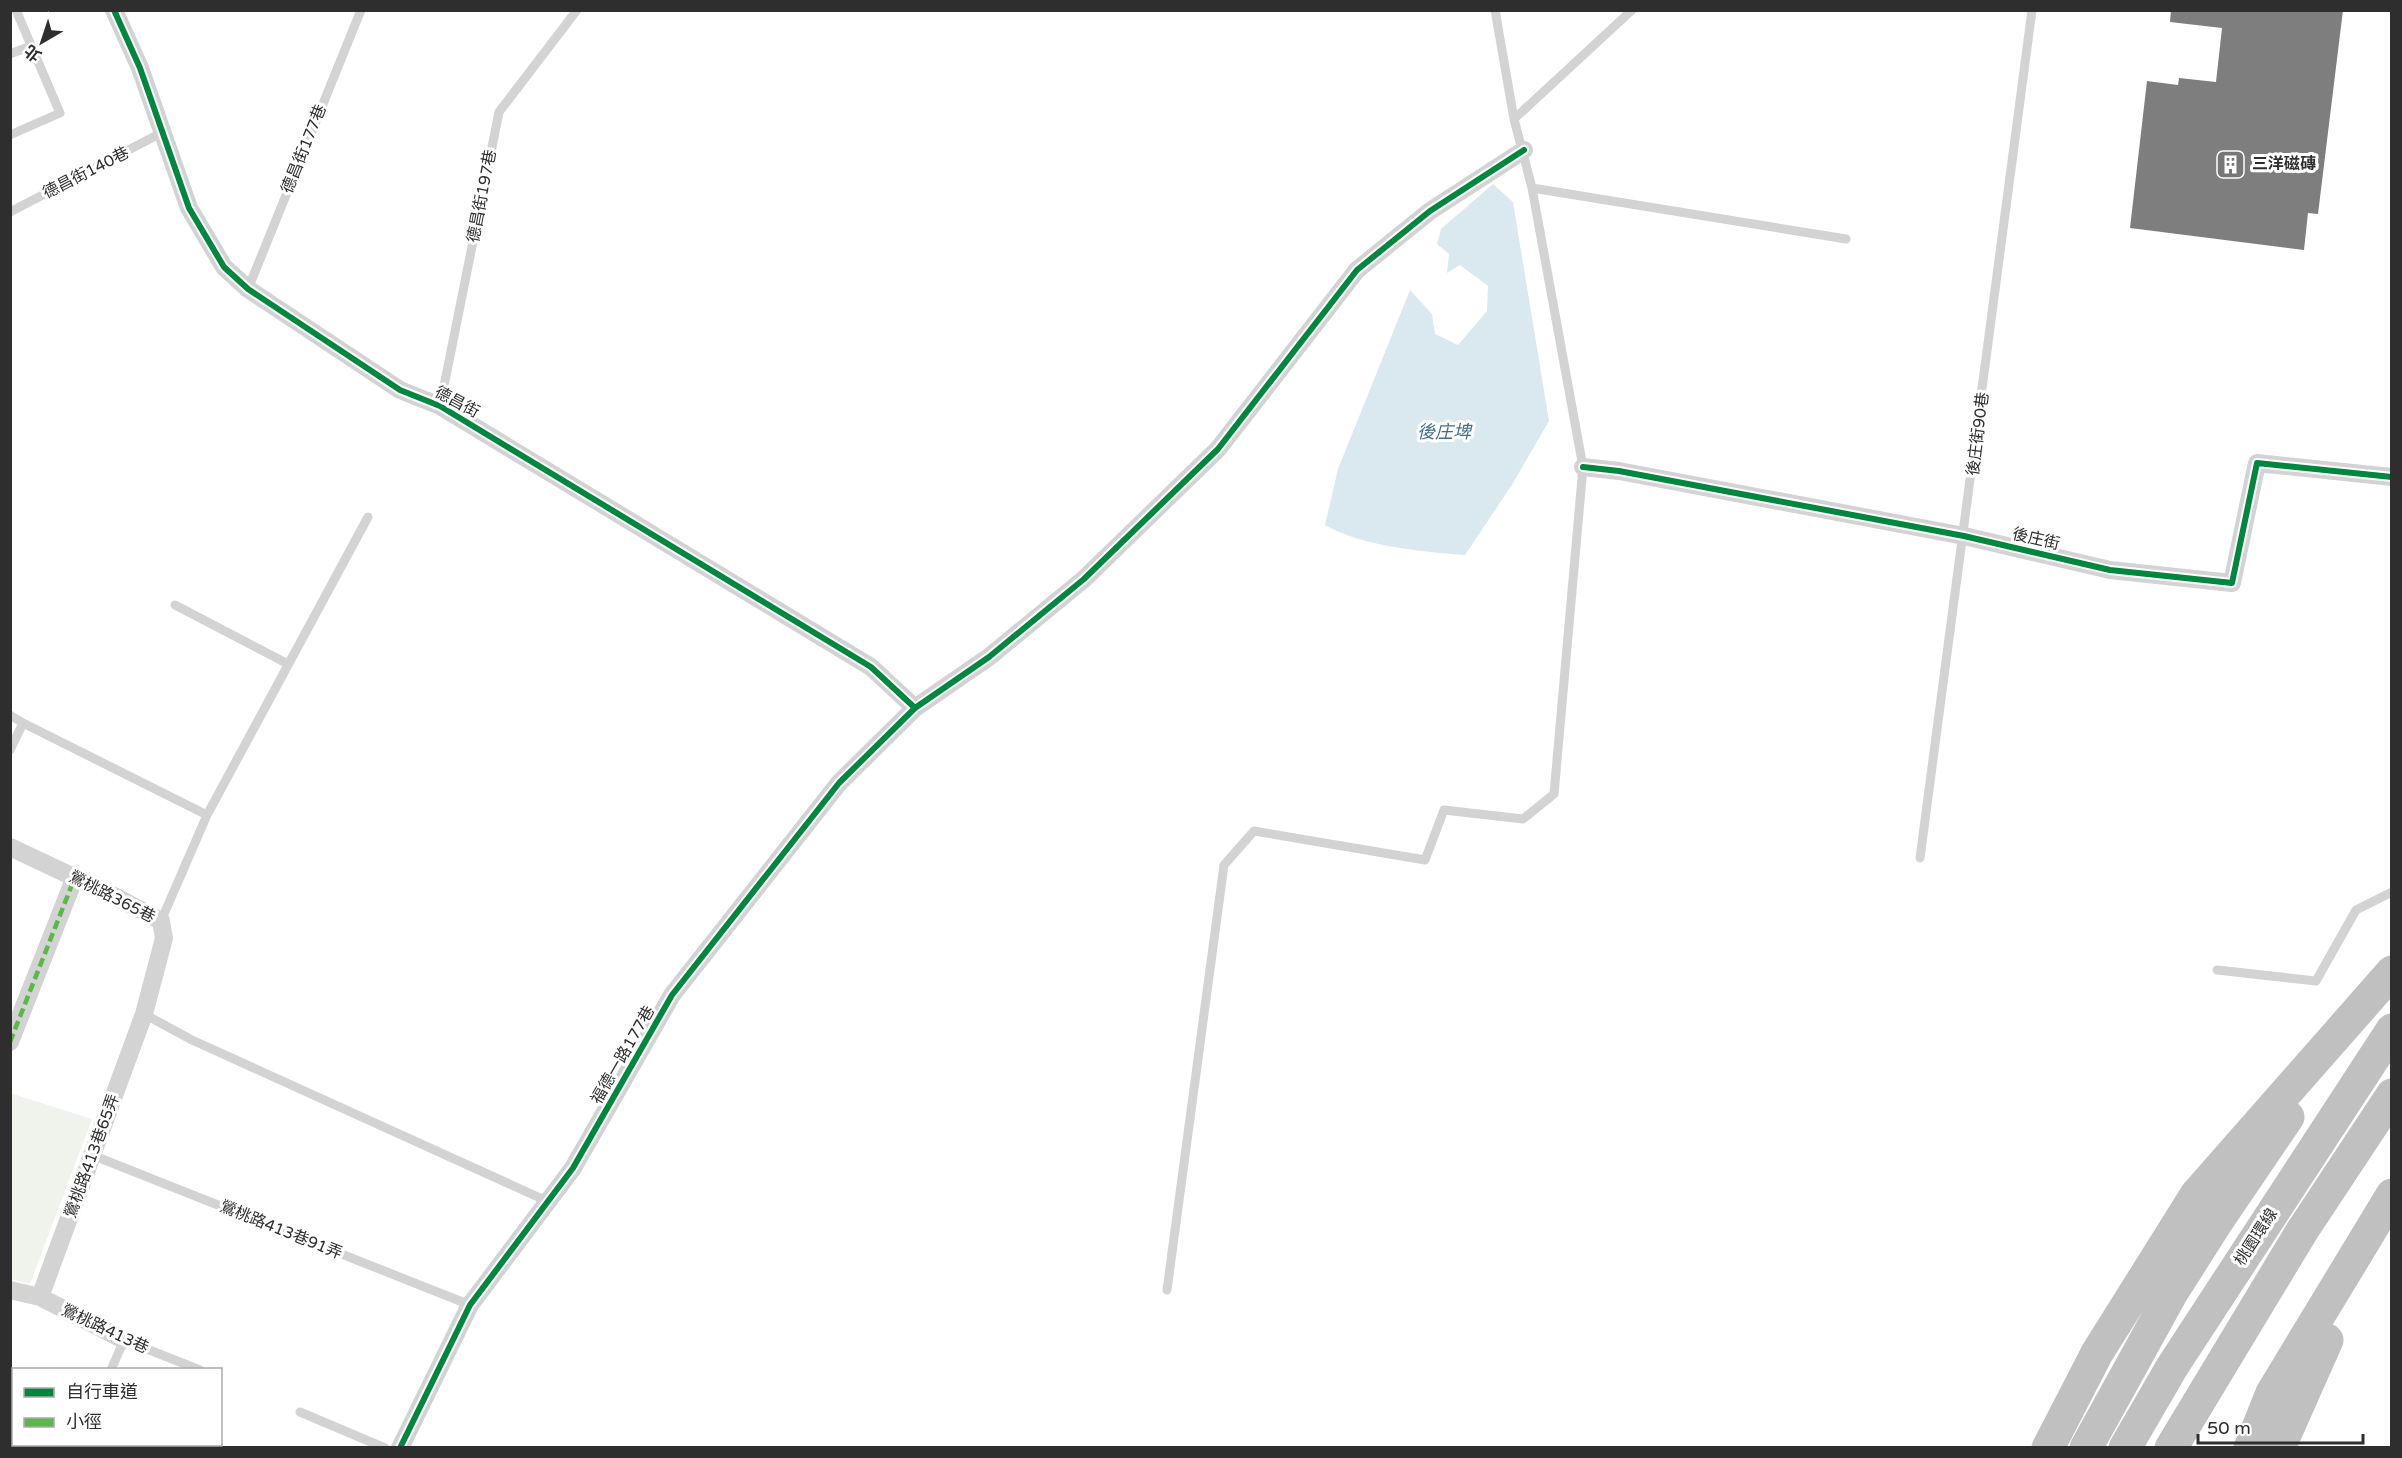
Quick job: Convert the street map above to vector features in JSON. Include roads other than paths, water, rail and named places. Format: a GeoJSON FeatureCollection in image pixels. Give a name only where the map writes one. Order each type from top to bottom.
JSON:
{"type":"FeatureCollection","features":[{"type":"Feature","properties":{"kind":"highway"},"geometry":{"type":"LineString","coordinates":[[2048,1448],[2097,1353],[2196,1195],[2352,1020],[2391,972]]}},
{"type":"Feature","properties":{"kind":"highway"},"geometry":{"type":"LineString","coordinates":[[2086,1448],[2171,1294],[2352,1020]]}},
{"type":"Feature","properties":{"kind":"highway","name":"桃園環線"},"geometry":{"type":"LineString","coordinates":[[2125,1448],[2185,1347],[2391,1030]]}},
{"type":"Feature","properties":{"kind":"highway"},"geometry":{"type":"LineString","coordinates":[[2171,1448],[2302,1231],[2391,1095]]}},
{"type":"Feature","properties":{"kind":"highway"},"geometry":{"type":"LineString","coordinates":[[2250,1448],[2272,1393],[2391,1197]]}},
{"type":"Feature","properties":{"kind":"highway"},"geometry":{"type":"LineString","coordinates":[[2279,1448],[2301,1394],[2391,1197]]}},
{"type":"Feature","properties":{"kind":"street","name":"德昌街"},"geometry":{"type":"LineString","coordinates":[[114,10],[140,68],[189,208],[224,267],[248,289],[400,390],[440,406],[871,667],[915,708]]}},
{"type":"Feature","properties":{"kind":"street","name":"福德一路177巷"},"geometry":{"type":"LineString","coordinates":[[400,1448],[470,1305],[573,1168],[672,995],[839,783],[915,708],[989,657],[1084,579],[1218,449],[1357,270],[1430,211],[1524,150]]}},
{"type":"Feature","properties":{"kind":"street","name":"後庄街"},"geometry":{"type":"LineString","coordinates":[[1583,467],[1619,471],[1964,536],[2110,570],[2232,583],[2257,464],[2391,477]]}},
{"type":"Feature","properties":{"kind":"street","name":"鶯桃路365巷"},"geometry":{"type":"LineString","coordinates":[[10,847],[161,921],[164,938],[144,1014]]}},
{"type":"Feature","properties":{"kind":"street"},"geometry":{"type":"LineString","coordinates":[[10,1042],[75,877]]}},
{"type":"Feature","properties":{"kind":"street","name":"鶯桃路413巷65弄"},"geometry":{"type":"LineString","coordinates":[[39,1297],[144,1014]]}},
{"type":"Feature","properties":{"kind":"street","name":"鶯桃路413巷"},"geometry":{"type":"LineString","coordinates":[[10,1290],[39,1297],[124,1340]]}},
{"type":"Feature","properties":{"kind":"lane"},"geometry":{"type":"LineString","coordinates":[[10,135],[60,112],[16,10]]}},
{"type":"Feature","properties":{"kind":"lane","name":"德昌街177巷"},"geometry":{"type":"LineString","coordinates":[[248,289],[362,10]]}},
{"type":"Feature","properties":{"kind":"lane","name":"德昌街197巷"},"geometry":{"type":"LineString","coordinates":[[440,406],[499,112],[577,10]]}},
{"type":"Feature","properties":{"kind":"lane"},"geometry":{"type":"LineString","coordinates":[[1167,1290],[1224,865],[1254,831],[1425,860],[1444,810],[1523,819],[1554,795],[1583,467],[1532,188],[1524,150],[1514,119],[1495,10]]}},
{"type":"Feature","properties":{"kind":"lane"},"geometry":{"type":"LineString","coordinates":[[1514,119],[1632,10]]}},
{"type":"Feature","properties":{"kind":"lane","name":"後庄街90巷"},"geometry":{"type":"LineString","coordinates":[[1920,858],[2032,10]]}},
{"type":"Feature","properties":{"kind":"lane"},"geometry":{"type":"LineString","coordinates":[[10,54],[31,46]]}},
{"type":"Feature","properties":{"kind":"lane","name":"德昌街140巷"},"geometry":{"type":"LineString","coordinates":[[10,212],[161,133]]}},
{"type":"Feature","properties":{"kind":"lane"},"geometry":{"type":"LineString","coordinates":[[1532,188],[1846,239]]}},
{"type":"Feature","properties":{"kind":"lane"},"geometry":{"type":"LineString","coordinates":[[161,921],[207,815],[368,517]]}},
{"type":"Feature","properties":{"kind":"lane"},"geometry":{"type":"LineString","coordinates":[[175,605],[288,664]]}},
{"type":"Feature","properties":{"kind":"lane"},"geometry":{"type":"LineString","coordinates":[[10,715],[207,815]]}},
{"type":"Feature","properties":{"kind":"lane"},"geometry":{"type":"LineString","coordinates":[[10,750],[23,723]]}},
{"type":"Feature","properties":{"kind":"lane"},"geometry":{"type":"LineString","coordinates":[[2217,970],[2316,981],[2356,910],[2391,892]]}},
{"type":"Feature","properties":{"kind":"lane"},"geometry":{"type":"LineString","coordinates":[[144,1014],[192,1040],[549,1202]]}},
{"type":"Feature","properties":{"kind":"lane","name":"鶯桃路413巷91弄"},"geometry":{"type":"LineString","coordinates":[[92,1155],[470,1305]]}},
{"type":"Feature","properties":{"kind":"lane"},"geometry":{"type":"LineString","coordinates":[[112,1368],[124,1340]]}},
{"type":"Feature","properties":{"kind":"lane","name":"鶯桃路413巷"},"geometry":{"type":"LineString","coordinates":[[124,1340],[195,1368]]}},
{"type":"Feature","properties":{"kind":"lane"},"geometry":{"type":"LineString","coordinates":[[300,1412],[385,1448]]}},
{"type":"Feature","properties":{"kind":"water","name":"後庄埤"},"geometry":{"type":"Polygon","coordinates":[[[1493,184],[1513,202],[1549,421],[1513,483],[1465,555],[1393,547],[1340,532],[1325,525],[1338,469],[1410,290],[1432,314],[1435,334],[1458,345],[1487,311],[1488,286],[1460,265],[1447,273],[1449,254],[1437,244],[1441,229],[1493,184]]]}},
{"type":"Feature","properties":{"kind":"place","name":"三洋磁磚"},"geometry":{"type":"Point","coordinates":[2231,164]}}]}
